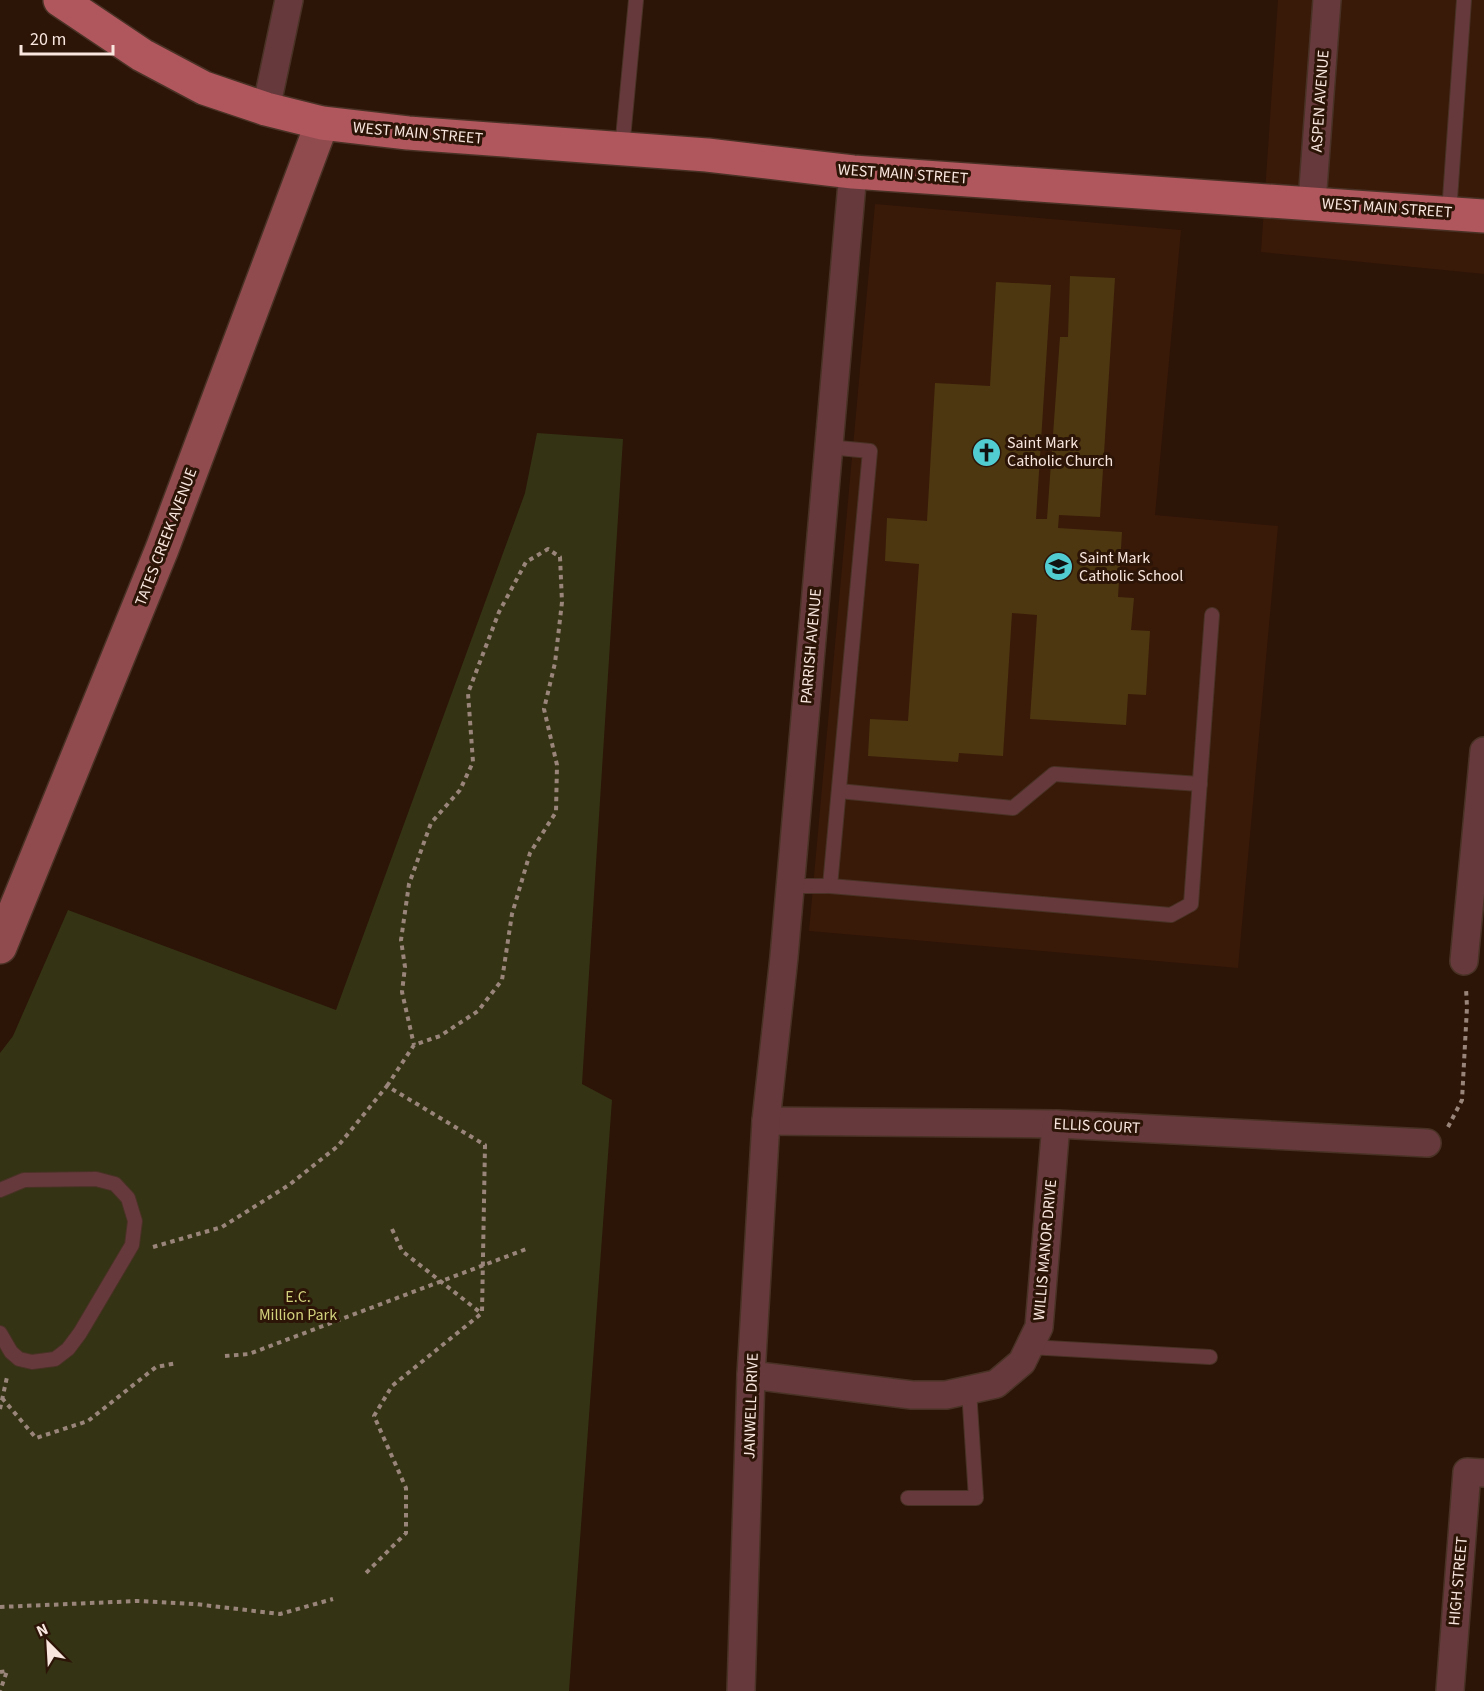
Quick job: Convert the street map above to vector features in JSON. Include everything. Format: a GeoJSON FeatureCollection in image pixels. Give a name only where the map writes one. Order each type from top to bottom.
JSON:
{"type":"FeatureCollection","features":[{"type":"Feature","properties":{"kind":"main road","name":"WEST MAIN STREET"},"geometry":{"type":"LineString","coordinates":[[60,0],[142,55],[204,88],[266,110],[322,123],[431,135],[707,155],[853,172],[1312,202],[1484,216]]}},
{"type":"Feature","properties":{"kind":"main road","name":"TATES CREEK AVENUE"},"geometry":{"type":"LineString","coordinates":[[0,946],[166,538],[322,123]]}},
{"type":"Feature","properties":{"kind":"street"},"geometry":{"type":"LineString","coordinates":[[266,110],[289,0]]}},
{"type":"Feature","properties":{"kind":"street","name":"ASPEN AVENUE"},"geometry":{"type":"LineString","coordinates":[[1312,202],[1327,0]]}},
{"type":"Feature","properties":{"kind":"street","name":"PARRISH AVENUE"},"geometry":{"type":"LineString","coordinates":[[766,1121],[790,886],[853,172]]}},
{"type":"Feature","properties":{"kind":"street"},"geometry":{"type":"LineString","coordinates":[[1464,961],[1484,751]]}},
{"type":"Feature","properties":{"kind":"street","name":"ELLIS COURT"},"geometry":{"type":"LineString","coordinates":[[766,1121],[1056,1124],[1427,1143]]}},
{"type":"Feature","properties":{"kind":"street","name":"JANWELL DRIVE"},"geometry":{"type":"LineString","coordinates":[[741,1691],[752,1375],[766,1121]]}},
{"type":"Feature","properties":{"kind":"street","name":"WILLIS MANOR DRIVE"},"geometry":{"type":"LineString","coordinates":[[752,1375],[912,1395],[946,1395],[996,1384],[1022,1362],[1039,1327],[1056,1124]]}},
{"type":"Feature","properties":{"kind":"street","name":"HIGH STREET"},"geometry":{"type":"LineString","coordinates":[[1450,1691],[1475,1472]]}},
{"type":"Feature","properties":{"kind":"lane"},"geometry":{"type":"LineString","coordinates":[[622,149],[636,0]]}},
{"type":"Feature","properties":{"kind":"lane"},"geometry":{"type":"LineString","coordinates":[[1449,213],[1464,0]]}},
{"type":"Feature","properties":{"kind":"lane"},"geometry":{"type":"LineString","coordinates":[[828,447],[870,451],[830,886]]}},
{"type":"Feature","properties":{"kind":"lane"},"geometry":{"type":"LineString","coordinates":[[790,886],[830,886],[1171,915],[1191,904],[1212,615]]}},
{"type":"Feature","properties":{"kind":"lane"},"geometry":{"type":"LineString","coordinates":[[839,791],[1013,808],[1054,774],[1200,784]]}},
{"type":"Feature","properties":{"kind":"lane"},"geometry":{"type":"LineString","coordinates":[[0,1190],[24,1180],[96,1179],[115,1184],[128,1198],[135,1221],[130,1250],[68,1350],[55,1359],[32,1362],[18,1359],[0,1333]]}},
{"type":"Feature","properties":{"kind":"lane"},"geometry":{"type":"LineString","coordinates":[[1029,1347],[1210,1358]]}},
{"type":"Feature","properties":{"kind":"lane"},"geometry":{"type":"LineString","coordinates":[[908,1498],[976,1498],[969,1390]]}},
{"type":"Feature","properties":{"kind":"path"},"geometry":{"type":"LineString","coordinates":[[130,1250],[143,1250],[222,1227],[289,1185],[338,1146],[387,1086],[414,1045],[440,1036],[478,1011],[502,980],[512,914],[530,853],[556,812],[557,765],[544,709],[555,663],[562,602],[560,558],[548,549],[526,562],[499,612],[468,693],[473,762],[460,790],[431,823],[409,884],[401,940],[405,967],[402,992],[414,1045]]}},
{"type":"Feature","properties":{"kind":"path"},"geometry":{"type":"LineString","coordinates":[[1427,1143],[1441,1135],[1450,1125],[1462,1100],[1467,1007],[1464,961]]}},
{"type":"Feature","properties":{"kind":"path"},"geometry":{"type":"LineString","coordinates":[[365,1574],[406,1533],[406,1488],[374,1416],[392,1386],[482,1313],[485,1145],[387,1086]]}},
{"type":"Feature","properties":{"kind":"path"},"geometry":{"type":"LineString","coordinates":[[392,1229],[402,1251],[482,1313]]}},
{"type":"Feature","properties":{"kind":"path"},"geometry":{"type":"LineString","coordinates":[[225,1356],[249,1354],[529,1248]]}},
{"type":"Feature","properties":{"kind":"path"},"geometry":{"type":"LineString","coordinates":[[0,1409],[11,1352]]}},
{"type":"Feature","properties":{"kind":"path"},"geometry":{"type":"LineString","coordinates":[[2,1398],[36,1438],[88,1421],[156,1368],[177,1363]]}},
{"type":"Feature","properties":{"kind":"path"},"geometry":{"type":"LineString","coordinates":[[0,1607],[137,1601],[195,1604],[280,1614],[333,1599]]}},
{"type":"Feature","properties":{"kind":"path"},"geometry":{"type":"LineString","coordinates":[[0,1672],[7,1671],[0,1691]]}},
{"type":"Feature","properties":{"kind":"shaded area"},"geometry":{"type":"Polygon","coordinates":[[[1278,0],[1484,0],[1484,274],[1261,252],[1278,0]]]}},
{"type":"Feature","properties":{"kind":"shaded area","name":"Saint Mark Catholic School"},"geometry":{"type":"Polygon","coordinates":[[[875,204],[1181,230],[1155,515],[1278,526],[1238,968],[809,931],[875,204]]]}},
{"type":"Feature","properties":{"kind":"green space","name":"E.C. Million Park"},"geometry":{"type":"Polygon","coordinates":[[[537,433],[623,439],[582,1084],[612,1100],[569,1691],[0,1691],[0,1053],[13,1036],[68,910],[336,1010],[525,493],[537,433]]]}},
{"type":"Feature","properties":{"kind":"building"},"geometry":{"type":"Polygon","coordinates":[[[1070,276],[1115,278],[1100,517],[1059,515],[1058,528],[1122,532],[1118,597],[1134,598],[1131,630],[1150,631],[1146,695],[1128,694],[1126,725],[1030,719],[1037,615],[1012,613],[1003,756],[959,753],[958,762],[868,756],[870,719],[908,721],[919,564],[885,561],[887,518],[927,521],[935,383],[990,386],[996,282],[1051,285],[1036,519],[1047,519],[1060,337],[1068,337],[1070,276]]]}},
{"type":"Feature","properties":{"kind":"place","name":"Saint Mark Catholic Church"},"geometry":{"type":"Point","coordinates":[986,452]}},
{"type":"Feature","properties":{"kind":"place","name":"Saint Mark Catholic School"},"geometry":{"type":"Point","coordinates":[1058,567]}}]}
